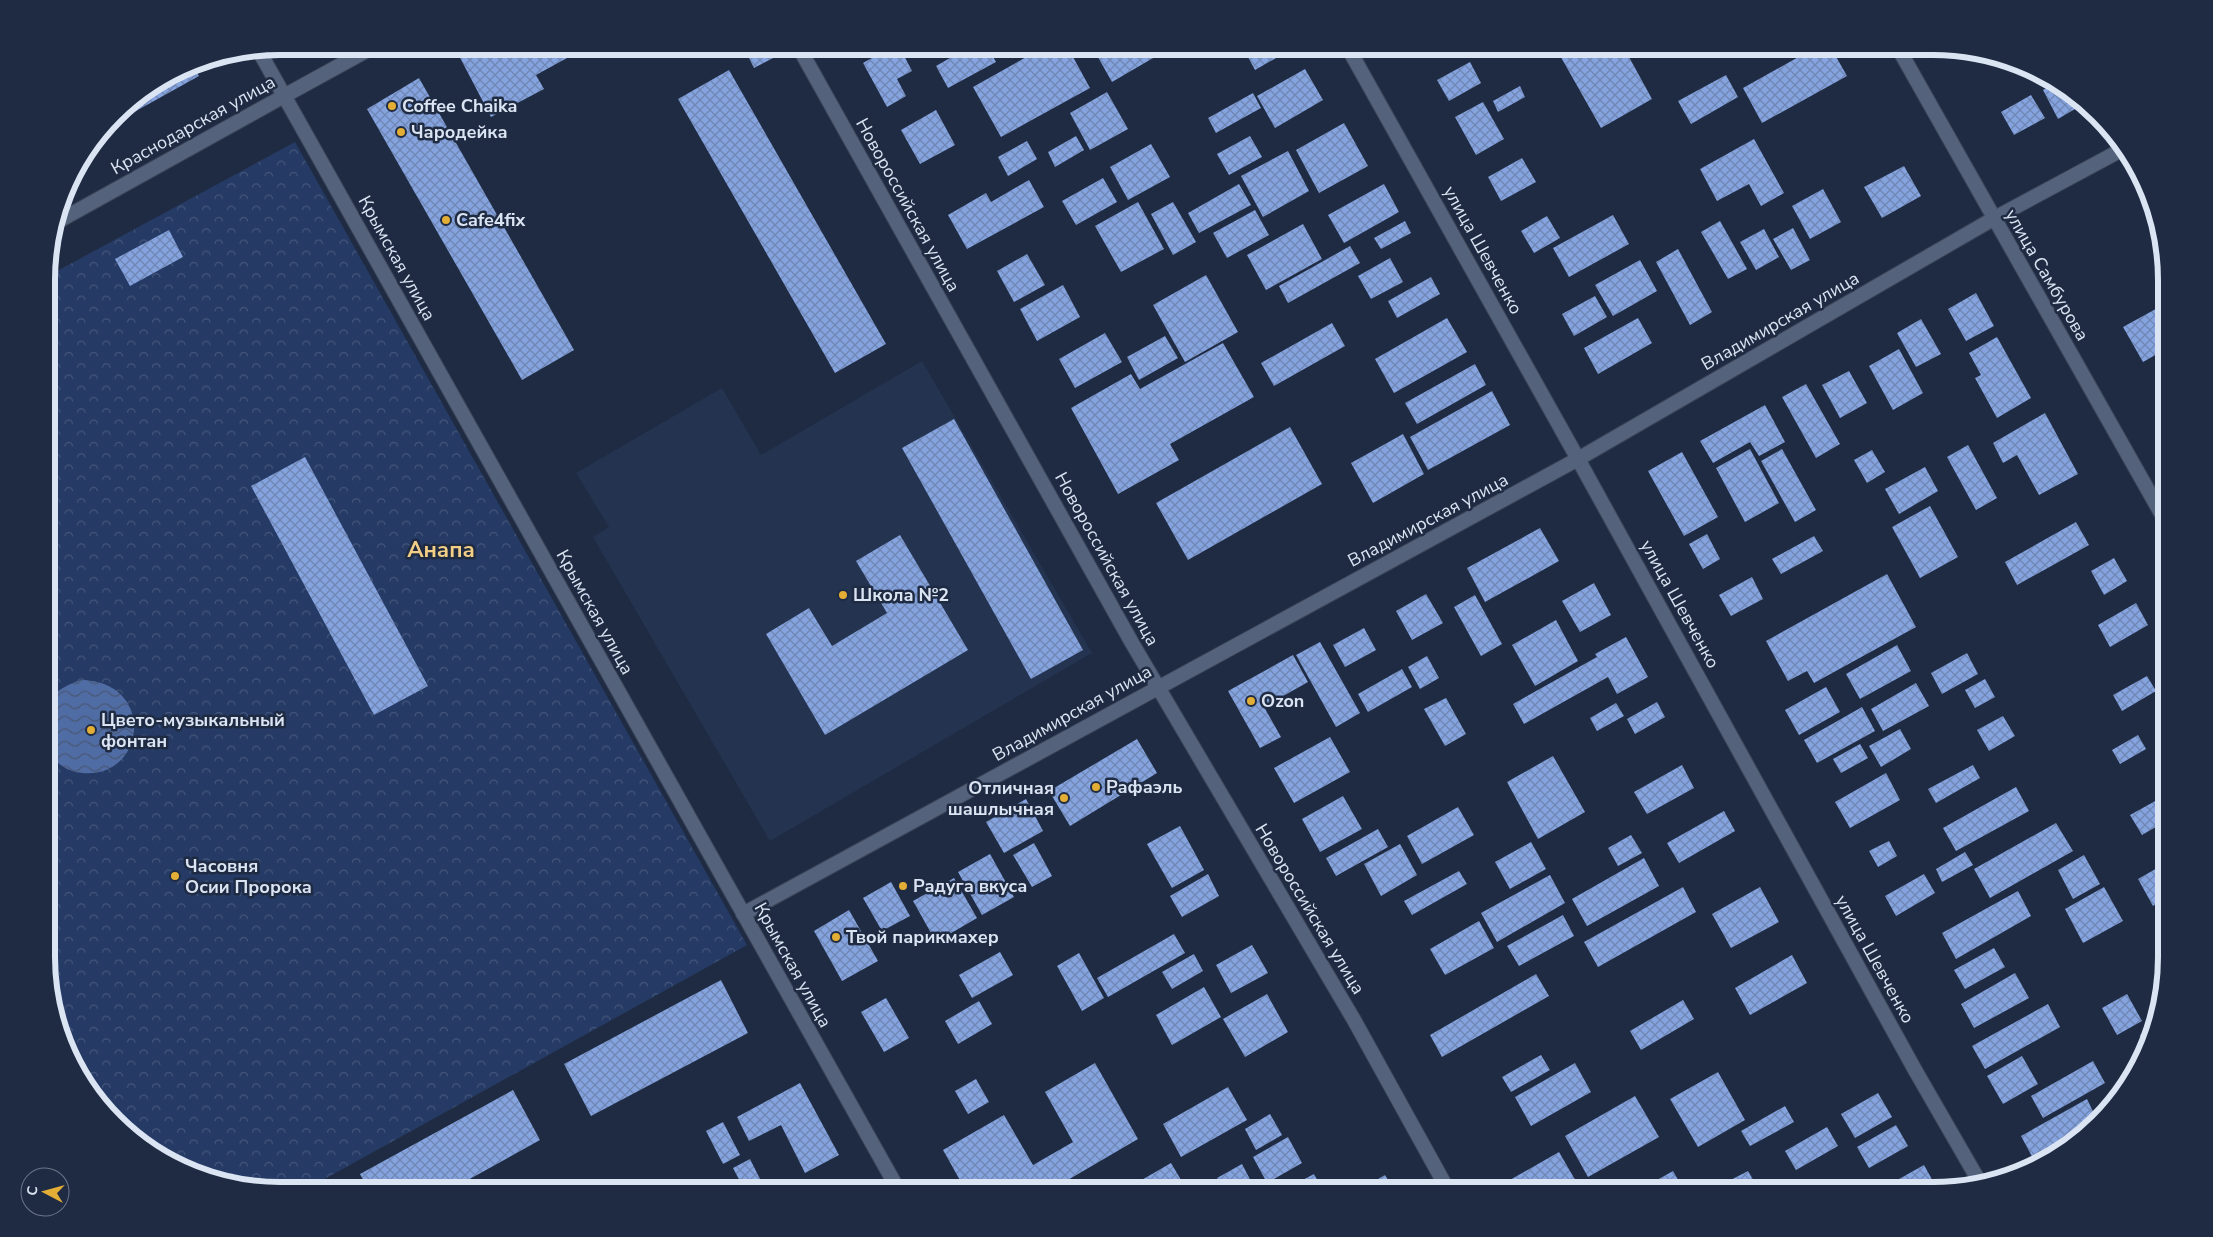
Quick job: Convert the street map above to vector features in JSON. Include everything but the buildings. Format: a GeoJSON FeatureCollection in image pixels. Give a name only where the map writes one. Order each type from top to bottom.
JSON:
{"type":"FeatureCollection","features":[{"type":"Feature","properties":{"kind":"street","name":"Краснодарская улица"},"geometry":{"type":"LineString","coordinates":[[64,218],[359,55]]}},
{"type":"Feature","properties":{"kind":"street","name":"Новороссийская улица"},"geometry":{"type":"LineString","coordinates":[[803,55],[1158,687],[1349,1011],[1444,1182]]}},
{"type":"Feature","properties":{"kind":"street","name":"улица Шевченко"},"geometry":{"type":"LineString","coordinates":[[1352,55],[1915,1070],[1977,1178]]}},
{"type":"Feature","properties":{"kind":"street","name":"улица Самбурова"},"geometry":{"type":"LineString","coordinates":[[1902,55],[2158,508]]}},
{"type":"Feature","properties":{"kind":"street","name":"Крымская улица"},"geometry":{"type":"LineString","coordinates":[[262,56],[894,1182]]}},
{"type":"Feature","properties":{"kind":"street","name":"Владимирская улица"},"geometry":{"type":"LineString","coordinates":[[743,914],[1578,460],[1993,219],[2118,152]]}},
{"type":"Feature","properties":{"kind":"shaded area","name":"Школа №2"},"geometry":{"type":"Polygon","coordinates":[[[922,361],[1092,653],[770,841],[593,537],[609,527],[576,473],[722,388],[761,455],[922,361]]]}},
{"type":"Feature","properties":{"kind":"green space"},"geometry":{"type":"Polygon","coordinates":[[[295,142],[747,945],[319,1182],[266,1182],[236,1178],[208,1170],[181,1159],[155,1144],[121,1116],[93,1082],[72,1043],[59,1001],[55,971],[55,272],[295,142]]]}},
{"type":"Feature","properties":{"kind":"water","name":"Цвето-музыкальный фонтан"},"geometry":{"type":"Polygon","coordinates":[[[81,680],[105,684],[122,696],[131,711],[134,729],[130,746],[120,761],[104,770],[83,773],[67,769],[55,760],[55,696],[67,686],[81,680]]]}},
{"type":"Feature","properties":{"kind":"place","name":"Coffee Chaika"},"geometry":{"type":"Point","coordinates":[392,106]}},
{"type":"Feature","properties":{"kind":"place","name":"Чародейка"},"geometry":{"type":"Point","coordinates":[401,132]}},
{"type":"Feature","properties":{"kind":"place","name":"Cafe4fix"},"geometry":{"type":"Point","coordinates":[446,220]}},
{"type":"Feature","properties":{"kind":"place","name":"Школа №2"},"geometry":{"type":"Point","coordinates":[843,595]}},
{"type":"Feature","properties":{"kind":"place","name":"Ozon"},"geometry":{"type":"Point","coordinates":[1251,701]}},
{"type":"Feature","properties":{"kind":"place","name":"Цвето-музыкальный фонтан"},"geometry":{"type":"Point","coordinates":[91,730]}},
{"type":"Feature","properties":{"kind":"place","name":"Рафаэль"},"geometry":{"type":"Point","coordinates":[1096,787]}},
{"type":"Feature","properties":{"kind":"place","name":"Отличная шашлычная"},"geometry":{"type":"Point","coordinates":[1064,798]}},
{"type":"Feature","properties":{"kind":"place","name":"Часовня Осии Пророка"},"geometry":{"type":"Point","coordinates":[175,876]}},
{"type":"Feature","properties":{"kind":"place","name":"Радуга вкуса"},"geometry":{"type":"Point","coordinates":[903,886]}},
{"type":"Feature","properties":{"kind":"place","name":"Твой парикмахер"},"geometry":{"type":"Point","coordinates":[836,937]}},
{"type":"Feature","properties":{"kind":"district","name":"Анапа"},"geometry":{"type":"Point","coordinates":[441,549]}}]}
